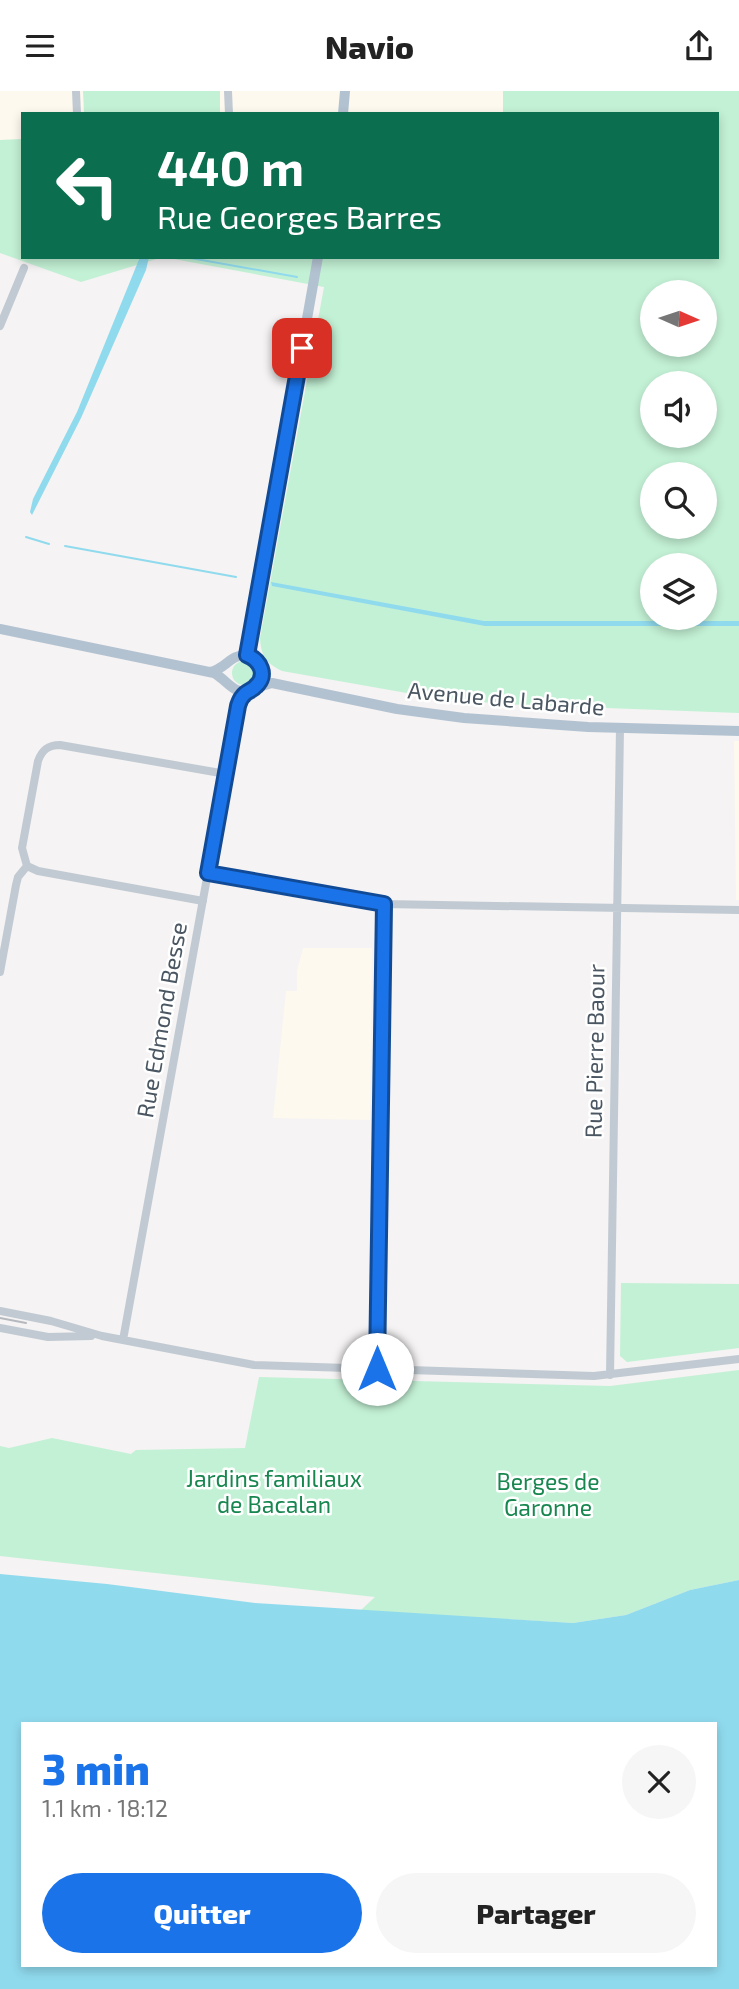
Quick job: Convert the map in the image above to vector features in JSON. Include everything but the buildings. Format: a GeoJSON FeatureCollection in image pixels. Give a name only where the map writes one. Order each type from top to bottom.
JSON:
{"type":"FeatureCollection","features":[{"type":"Feature","properties":{"kind":"main road"},"geometry":{"type":"LineString","coordinates":[[343,112],[345,91]]}},
{"type":"Feature","properties":{"kind":"main road"},"geometry":{"type":"LineString","coordinates":[[247,655],[318,259]]}},
{"type":"Feature","properties":{"kind":"main road"},"geometry":{"type":"LineString","coordinates":[[0,629],[210,672],[229,685],[250,690],[260,681],[262,671]]}},
{"type":"Feature","properties":{"kind":"main road"},"geometry":{"type":"LineString","coordinates":[[210,672],[220,670],[233,657],[247,655],[257,660],[272,683]]}},
{"type":"Feature","properties":{"kind":"main road"},"geometry":{"type":"LineString","coordinates":[[226,664],[224,673],[229,685]]}},
{"type":"Feature","properties":{"kind":"main road","name":"Avenue de Labarde"},"geometry":{"type":"LineString","coordinates":[[250,690],[272,683],[443,716],[620,728],[739,731]]}},
{"type":"Feature","properties":{"kind":"street"},"geometry":{"type":"LineString","coordinates":[[76,91],[77,112]]}},
{"type":"Feature","properties":{"kind":"street"},"geometry":{"type":"LineString","coordinates":[[228,91],[229,112]]}},
{"type":"Feature","properties":{"kind":"street"},"geometry":{"type":"LineString","coordinates":[[0,326],[24,268]]}},
{"type":"Feature","properties":{"kind":"street","name":"Rue Edmond Besse"},"geometry":{"type":"LineString","coordinates":[[229,685],[238,706]]}},
{"type":"Feature","properties":{"kind":"street","name":"Rue Edmond Besse"},"geometry":{"type":"LineString","coordinates":[[124,1340],[238,706],[250,690]]}},
{"type":"Feature","properties":{"kind":"street","name":"Rue Pierre Baour"},"geometry":{"type":"LineString","coordinates":[[610,1375],[620,728]]}},
{"type":"Feature","properties":{"kind":"street"},"geometry":{"type":"LineString","coordinates":[[203,901],[38,871],[27,866],[22,853],[38,761],[48,747],[60,745],[226,774]]}},
{"type":"Feature","properties":{"kind":"street"},"geometry":{"type":"LineString","coordinates":[[0,972],[18,877],[27,866]]}},
{"type":"Feature","properties":{"kind":"street"},"geometry":{"type":"LineString","coordinates":[[208,873],[384,904],[739,910]]}},
{"type":"Feature","properties":{"kind":"street"},"geometry":{"type":"LineString","coordinates":[[377,1369],[384,904]]}},
{"type":"Feature","properties":{"kind":"street"},"geometry":{"type":"LineString","coordinates":[[0,1311],[102,1336],[254,1365],[610,1375],[739,1359]]}},
{"type":"Feature","properties":{"kind":"street"},"geometry":{"type":"LineString","coordinates":[[0,1328],[48,1336],[102,1336]]}},
{"type":"Feature","properties":{"kind":"shaded area"},"geometry":{"type":"Polygon","coordinates":[[[0,91],[503,91],[503,112],[21,112],[21,139],[0,140],[0,91]]]}},
{"type":"Feature","properties":{"kind":"shaded area"},"geometry":{"type":"Polygon","coordinates":[[[734,741],[739,741],[739,900],[736,900],[734,741]]]}},
{"type":"Feature","properties":{"kind":"shaded area"},"geometry":{"type":"Polygon","coordinates":[[[303,948],[372,948],[370,1120],[273,1118],[286,991],[297,991],[297,971],[303,948]]]}},
{"type":"Feature","properties":{"kind":"green space"},"geometry":{"type":"Polygon","coordinates":[[[83,91],[220,91],[220,112],[84,112],[83,91]]]}},
{"type":"Feature","properties":{"kind":"green space"},"geometry":{"type":"Polygon","coordinates":[[[503,91],[739,91],[739,713],[504,704],[435,698],[282,671],[268,662],[260,638],[324,287],[174,259],[719,259],[719,112],[503,112],[503,91]]]}},
{"type":"Feature","properties":{"kind":"green space"},"geometry":{"type":"Polygon","coordinates":[[[21,139],[21,259],[156,259],[81,282],[0,253],[0,140],[21,139]]]}},
{"type":"Feature","properties":{"kind":"green space"},"geometry":{"type":"Polygon","coordinates":[[[244,661],[253,664],[256,673],[253,682],[244,685],[235,682],[232,673],[235,664],[244,661]]]}},
{"type":"Feature","properties":{"kind":"green space"},"geometry":{"type":"Polygon","coordinates":[[[621,1283],[739,1284],[739,1348],[627,1362],[620,1356],[621,1283]]]}},
{"type":"Feature","properties":{"kind":"green space","name":"Berges de Garonne"},"geometry":{"type":"Polygon","coordinates":[[[739,1370],[739,1580],[690,1590],[626,1615],[573,1623],[360,1611],[375,1597],[0,1556],[0,1446],[9,1448],[52,1438],[131,1454],[136,1450],[245,1448],[259,1377],[610,1386],[739,1370]]]}},
{"type":"Feature","properties":{"kind":"water"},"geometry":{"type":"Polygon","coordinates":[[[139,259],[149,259],[81,418],[32,515],[30,512],[33,499],[77,412],[139,259]]]}},
{"type":"Feature","properties":{"kind":"water"},"geometry":{"type":"Polygon","coordinates":[[[271,582],[484,621],[640,621],[640,626],[485,626],[272,586],[271,582]]]}},
{"type":"Feature","properties":{"kind":"water"},"geometry":{"type":"Polygon","coordinates":[[[717,621],[739,621],[739,626],[717,626],[717,621]]]}},
{"type":"Feature","properties":{"kind":"water"},"geometry":{"type":"Polygon","coordinates":[[[0,1574],[107,1584],[255,1603],[573,1623],[626,1615],[690,1590],[739,1580],[739,1989],[0,1989],[0,1574]]]}},
{"type":"Feature","properties":{"kind":"waterway"},"geometry":{"type":"LineString","coordinates":[[196,259],[297,277]]}},
{"type":"Feature","properties":{"kind":"waterway"},"geometry":{"type":"LineString","coordinates":[[26,537],[49,544]]}},
{"type":"Feature","properties":{"kind":"waterway"},"geometry":{"type":"LineString","coordinates":[[65,546],[236,577]]}},
{"type":"Feature","properties":{"kind":"tram line"},"geometry":{"type":"LineString","coordinates":[[0,1318],[26,1323]]}},
{"type":"Feature","properties":{"kind":"route"},"geometry":{"type":"LineString","coordinates":[[302,348],[247,655],[257,660],[262,676],[258,685],[242,697],[238,706],[208,873],[384,904],[377,1369]]}},
{"type":"Feature","properties":{"kind":"park label","name":"Jardins familiaux de Bacalan"},"geometry":{"type":"Point","coordinates":[274,1492]}}]}
